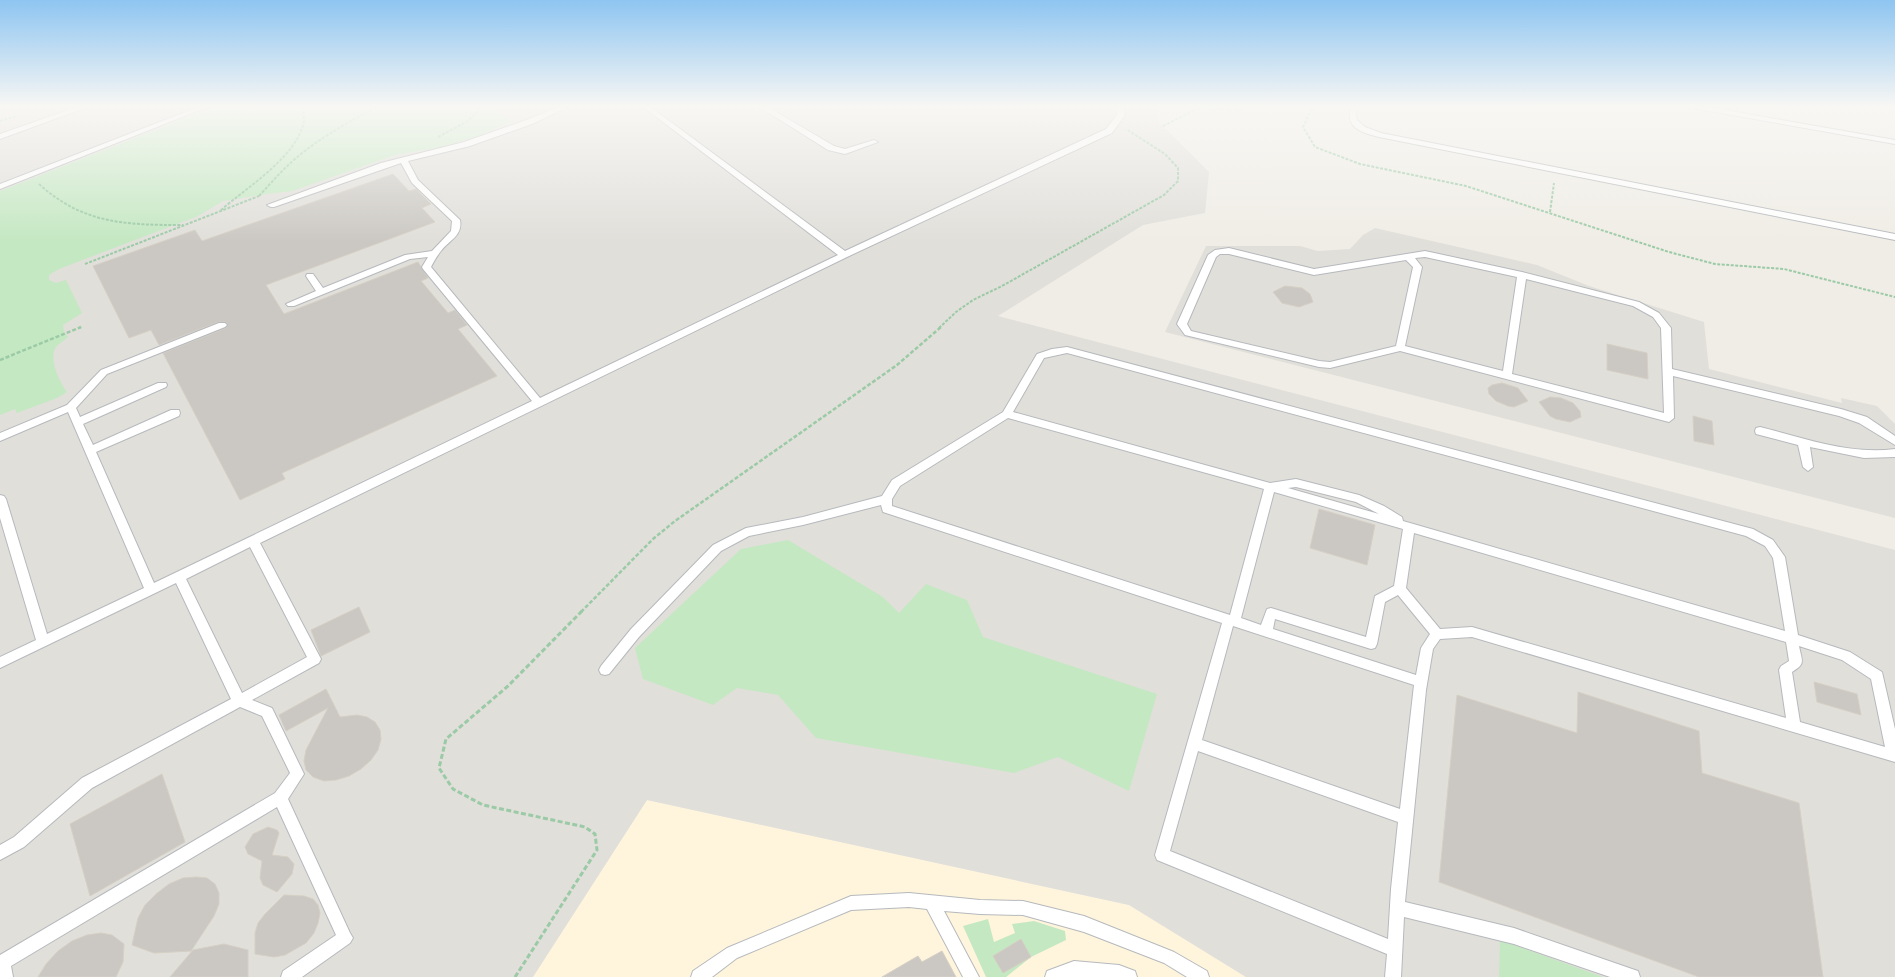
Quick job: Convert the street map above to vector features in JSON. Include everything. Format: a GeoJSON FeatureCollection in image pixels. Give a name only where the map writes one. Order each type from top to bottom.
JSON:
{"type":"FeatureCollection","features":[{"type":"Feature","properties":{"kind":"lane"},"geometry":{"type":"LineString","coordinates":[[0,186],[90,152]]}},
{"type":"Feature","properties":{"kind":"lane"},"geometry":{"type":"LineString","coordinates":[[271,205],[402,160],[436,152]]}},
{"type":"Feature","properties":{"kind":"lane"},"geometry":{"type":"LineString","coordinates":[[706,152],[844,255]]}},
{"type":"Feature","properties":{"kind":"lane"},"geometry":{"type":"LineString","coordinates":[[0,663],[844,255],[1065,152]]}},
{"type":"Feature","properties":{"kind":"lane"},"geometry":{"type":"LineString","coordinates":[[1463,152],[1895,237]]}},
{"type":"Feature","properties":{"kind":"lane"},"geometry":{"type":"LineString","coordinates":[[402,160],[415,181],[456,220],[457,226],[455,232],[435,253],[426,267],[540,403]]}},
{"type":"Feature","properties":{"kind":"lane"},"geometry":{"type":"LineString","coordinates":[[1229,251],[1314,272],[1408,256],[1425,254],[1522,275],[1636,304],[1656,315],[1666,328],[1669,418],[1400,348],[1330,365],[1319,364],[1188,332],[1182,324],[1212,255],[1218,252],[1229,251]]}},
{"type":"Feature","properties":{"kind":"lane"},"geometry":{"type":"LineString","coordinates":[[291,304],[408,258],[435,253]]}},
{"type":"Feature","properties":{"kind":"lane"},"geometry":{"type":"LineString","coordinates":[[1400,348],[1418,267],[1408,256]]}},
{"type":"Feature","properties":{"kind":"lane"},"geometry":{"type":"LineString","coordinates":[[1507,376],[1522,275]]}},
{"type":"Feature","properties":{"kind":"lane"},"geometry":{"type":"LineString","coordinates":[[310,276],[322,292]]}},
{"type":"Feature","properties":{"kind":"lane"},"geometry":{"type":"LineString","coordinates":[[0,437],[71,407],[104,372],[222,325]]}},
{"type":"Feature","properties":{"kind":"lane"},"geometry":{"type":"LineString","coordinates":[[1422,682],[887,510],[886,499],[896,483],[1007,414],[1040,356],[1052,352],[1067,350],[1749,532],[1769,543],[1779,557],[1796,663],[1786,670],[1794,726]]}},
{"type":"Feature","properties":{"kind":"lane"},"geometry":{"type":"LineString","coordinates":[[1667,371],[1841,412],[1863,420],[1895,441]]}},
{"type":"Feature","properties":{"kind":"lane"},"geometry":{"type":"LineString","coordinates":[[78,422],[162,385]]}},
{"type":"Feature","properties":{"kind":"lane"},"geometry":{"type":"LineString","coordinates":[[71,407],[151,590]]}},
{"type":"Feature","properties":{"kind":"lane"},"geometry":{"type":"LineString","coordinates":[[90,450],[175,413]]}},
{"type":"Feature","properties":{"kind":"lane"},"geometry":{"type":"LineString","coordinates":[[1007,414],[1320,501],[1792,638],[1846,656],[1877,676],[1895,756],[1472,632],[1437,634]]}},
{"type":"Feature","properties":{"kind":"lane"},"geometry":{"type":"LineString","coordinates":[[1760,430],[1847,452],[1872,456],[1895,453]]}},
{"type":"Feature","properties":{"kind":"lane"},"geometry":{"type":"LineString","coordinates":[[1803,441],[1808,467]]}},
{"type":"Feature","properties":{"kind":"lane"},"geometry":{"type":"LineString","coordinates":[[1270,487],[1296,483],[1359,499],[1380,509],[1409,528]]}},
{"type":"Feature","properties":{"kind":"lane"},"geometry":{"type":"LineString","coordinates":[[1270,487],[1162,855],[1394,949]]}},
{"type":"Feature","properties":{"kind":"lane"},"geometry":{"type":"LineString","coordinates":[[0,499],[43,642]]}},
{"type":"Feature","properties":{"kind":"lane"},"geometry":{"type":"LineString","coordinates":[[605,670],[635,633],[717,548],[746,532],[803,521],[886,499]]}},
{"type":"Feature","properties":{"kind":"lane"},"geometry":{"type":"LineString","coordinates":[[1409,528],[1400,589],[1437,634]]}},
{"type":"Feature","properties":{"kind":"lane"},"geometry":{"type":"LineString","coordinates":[[0,853],[19,842],[87,783],[315,659],[253,541]]}},
{"type":"Feature","properties":{"kind":"lane"},"geometry":{"type":"LineString","coordinates":[[2,968],[280,798],[297,774],[267,712],[239,701],[179,577]]}},
{"type":"Feature","properties":{"kind":"lane"},"geometry":{"type":"LineString","coordinates":[[1266,631],[1271,613],[1370,644],[1379,599],[1400,589]]}},
{"type":"Feature","properties":{"kind":"lane"},"geometry":{"type":"LineString","coordinates":[[1392,977],[1406,818],[1422,682],[1427,648],[1437,634]]}},
{"type":"Feature","properties":{"kind":"lane"},"geometry":{"type":"LineString","coordinates":[[1194,743],[1406,818]]}},
{"type":"Feature","properties":{"kind":"lane"},"geometry":{"type":"LineString","coordinates":[[280,798],[345,938],[290,977]]}},
{"type":"Feature","properties":{"kind":"lane"},"geometry":{"type":"LineString","coordinates":[[699,977],[732,953],[851,903],[909,900],[980,907],[1023,908],[1084,924],[1169,957],[1201,977]]}},
{"type":"Feature","properties":{"kind":"lane"},"geometry":{"type":"LineString","coordinates":[[931,902],[971,977]]}},
{"type":"Feature","properties":{"kind":"lane"},"geometry":{"type":"LineString","coordinates":[[1397,908],[1514,936],[1632,977]]}},
{"type":"Feature","properties":{"kind":"lane"},"geometry":{"type":"LineString","coordinates":[[1053,977],[1074,969],[1119,973],[1129,977]]}},
{"type":"Feature","properties":{"kind":"path"},"geometry":{"type":"LineString","coordinates":[[219,212],[267,173],[286,152]]}},
{"type":"Feature","properties":{"kind":"path"},"geometry":{"type":"LineString","coordinates":[[85,264],[259,196],[285,168],[305,152]]}},
{"type":"Feature","properties":{"kind":"path"},"geometry":{"type":"LineString","coordinates":[[1327,152],[1360,164],[1466,186],[1669,252],[1715,264],[1784,269],[1895,297]]}},
{"type":"Feature","properties":{"kind":"path"},"geometry":{"type":"LineString","coordinates":[[31,175],[45,190],[73,211],[104,220],[148,225],[186,225]]}},
{"type":"Feature","properties":{"kind":"path"},"geometry":{"type":"LineString","coordinates":[[1550,213],[1554,183]]}},
{"type":"Feature","properties":{"kind":"path"},"geometry":{"type":"LineString","coordinates":[[0,360],[81,327]]}},
{"type":"Feature","properties":{"kind":"shaded area"},"geometry":{"type":"Polygon","coordinates":[[[0,152],[1189,152],[1209,172],[1205,213],[1143,225],[998,316],[1895,550],[1895,977],[1246,977],[1129,905],[647,800],[533,977],[0,977],[0,152]]]}},
{"type":"Feature","properties":{"kind":"shaded area"},"geometry":{"type":"Polygon","coordinates":[[[1375,228],[1537,265],[1589,286],[1704,322],[1709,369],[1842,403],[1841,398],[1877,406],[1895,424],[1895,518],[1165,332],[1206,246],[1300,246],[1318,251],[1350,249],[1363,235],[1375,228]]]}},
{"type":"Feature","properties":{"kind":"shaded area"},"geometry":{"type":"Polygon","coordinates":[[[647,800],[1129,905],[1246,977],[533,977],[647,800]]]}},
{"type":"Feature","properties":{"kind":"green space"},"geometry":{"type":"Polygon","coordinates":[[[101,152],[414,152],[395,155],[292,191],[223,201],[198,216],[59,269],[49,275],[49,280],[56,283],[66,280],[82,313],[63,325],[64,332],[68,337],[56,347],[54,352],[53,358],[56,371],[67,392],[57,398],[17,413],[15,409],[0,415],[0,191],[101,152]]]}},
{"type":"Feature","properties":{"kind":"green space"},"geometry":{"type":"Polygon","coordinates":[[[788,540],[883,597],[899,613],[926,584],[967,600],[983,637],[1157,694],[1129,791],[1058,757],[1014,773],[816,738],[778,695],[737,688],[713,705],[643,679],[635,648],[741,549],[788,540]]]}},
{"type":"Feature","properties":{"kind":"green space"},"geometry":{"type":"Polygon","coordinates":[[[988,919],[994,942],[1015,933],[1012,924],[1034,921],[1065,931],[1066,940],[1031,957],[1006,977],[986,977],[963,926],[988,919]]]}},
{"type":"Feature","properties":{"kind":"green space"},"geometry":{"type":"Polygon","coordinates":[[[1500,940],[1603,977],[1499,977],[1500,940]]]}},
{"type":"Feature","properties":{"kind":"building"},"geometry":{"type":"Polygon","coordinates":[[[393,174],[409,191],[416,189],[431,204],[422,208],[435,222],[266,285],[284,314],[418,262],[428,278],[421,281],[448,313],[455,310],[467,325],[458,329],[497,376],[282,473],[285,479],[240,500],[163,353],[226,328],[228,324],[225,322],[218,322],[159,345],[151,330],[129,338],[93,266],[195,230],[202,241],[393,174]]]}},
{"type":"Feature","properties":{"kind":"building"},"geometry":{"type":"Polygon","coordinates":[[[1285,286],[1302,288],[1310,294],[1313,302],[1299,307],[1282,303],[1273,292],[1285,286]]]}},
{"type":"Feature","properties":{"kind":"building"},"geometry":{"type":"Polygon","coordinates":[[[1607,344],[1647,353],[1648,379],[1607,370],[1607,344]]]}},
{"type":"Feature","properties":{"kind":"building"},"geometry":{"type":"Polygon","coordinates":[[[1502,383],[1518,388],[1528,401],[1514,407],[1496,401],[1489,394],[1488,388],[1492,385],[1502,383]]]}},
{"type":"Feature","properties":{"kind":"building"},"geometry":{"type":"Polygon","coordinates":[[[1550,397],[1561,398],[1573,403],[1580,411],[1581,417],[1570,422],[1550,416],[1539,402],[1550,397]]]}},
{"type":"Feature","properties":{"kind":"building"},"geometry":{"type":"Polygon","coordinates":[[[1693,416],[1712,421],[1714,445],[1694,441],[1693,416]]]}},
{"type":"Feature","properties":{"kind":"building"},"geometry":{"type":"Polygon","coordinates":[[[1319,509],[1375,525],[1367,565],[1310,548],[1319,509]]]}},
{"type":"Feature","properties":{"kind":"building"},"geometry":{"type":"Polygon","coordinates":[[[359,607],[370,632],[321,656],[311,630],[359,607]]]}},
{"type":"Feature","properties":{"kind":"building"},"geometry":{"type":"Polygon","coordinates":[[[1814,682],[1857,694],[1861,715],[1817,702],[1814,682]]]}},
{"type":"Feature","properties":{"kind":"building"},"geometry":{"type":"Polygon","coordinates":[[[326,689],[340,717],[357,715],[367,717],[375,722],[380,730],[381,739],[378,750],[371,760],[361,769],[349,776],[336,780],[324,781],[313,777],[306,770],[304,761],[306,750],[328,708],[286,731],[279,715],[326,689]]]}},
{"type":"Feature","properties":{"kind":"building"},"geometry":{"type":"Polygon","coordinates":[[[1578,692],[1699,731],[1702,773],[1799,803],[1823,977],[1699,977],[1439,882],[1457,695],[1577,733],[1578,692]]]}},
{"type":"Feature","properties":{"kind":"building"},"geometry":{"type":"Polygon","coordinates":[[[162,774],[185,842],[90,896],[70,824],[162,774]]]}},
{"type":"Feature","properties":{"kind":"building"},"geometry":{"type":"Polygon","coordinates":[[[268,827],[277,830],[279,833],[272,855],[288,857],[294,864],[292,874],[277,892],[263,885],[260,878],[262,861],[248,854],[245,847],[253,834],[268,827]]]}},
{"type":"Feature","properties":{"kind":"building"},"geometry":{"type":"Polygon","coordinates":[[[183,878],[207,878],[215,884],[219,893],[219,904],[214,916],[191,951],[154,953],[132,945],[138,918],[145,905],[169,884],[183,878]]]}},
{"type":"Feature","properties":{"kind":"building"},"geometry":{"type":"Polygon","coordinates":[[[284,895],[304,896],[313,899],[318,905],[320,913],[314,933],[306,943],[285,955],[274,957],[255,954],[255,933],[258,923],[284,895]]]}},
{"type":"Feature","properties":{"kind":"building"},"geometry":{"type":"Polygon","coordinates":[[[101,933],[112,935],[124,944],[123,962],[116,977],[38,977],[46,964],[58,951],[72,941],[87,935],[101,933]]]}},
{"type":"Feature","properties":{"kind":"building"},"geometry":{"type":"Polygon","coordinates":[[[1021,939],[1031,957],[1003,973],[993,956],[1021,939]]]}},
{"type":"Feature","properties":{"kind":"building"},"geometry":{"type":"Polygon","coordinates":[[[224,944],[248,950],[248,977],[170,977],[193,950],[224,944]]]}},
{"type":"Feature","properties":{"kind":"building"},"geometry":{"type":"Polygon","coordinates":[[[942,951],[956,977],[882,977],[918,956],[922,962],[942,951]]]}}]}
